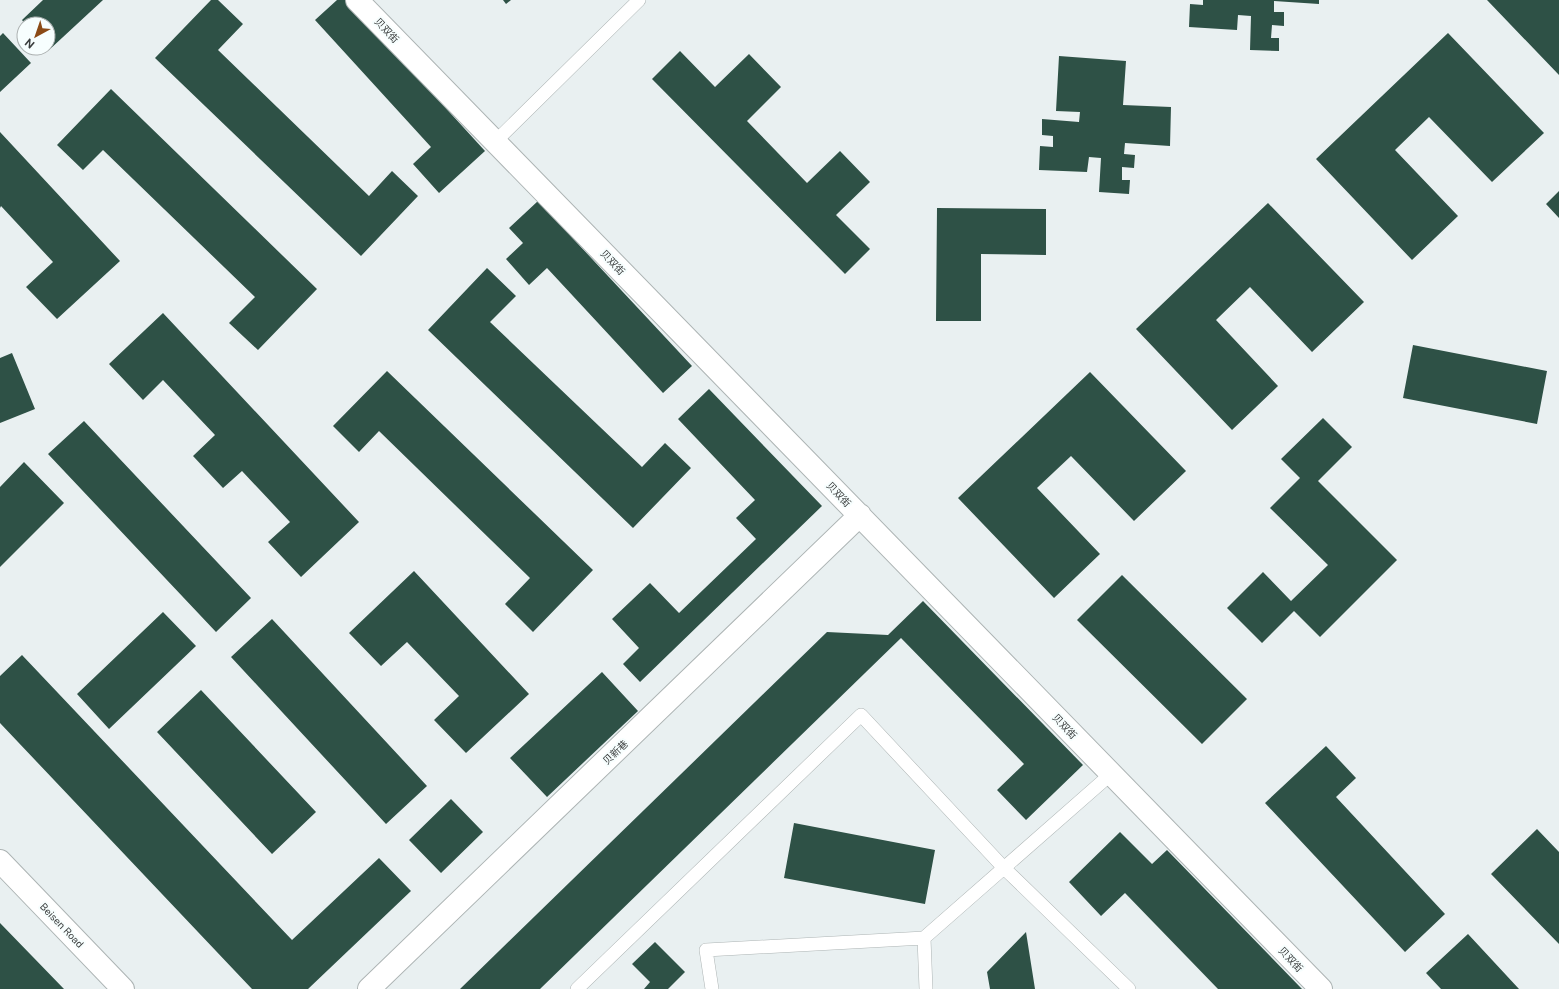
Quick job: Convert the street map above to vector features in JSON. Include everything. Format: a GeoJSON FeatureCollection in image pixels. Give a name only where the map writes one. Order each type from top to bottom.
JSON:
{"type":"FeatureCollection","features":[{"type":"Feature","properties":{"kind":"street","name":"贝双街"},"geometry":{"type":"LineString","coordinates":[[357,0],[1321,989]]}},
{"type":"Feature","properties":{"kind":"street","name":"贝新巷"},"geometry":{"type":"LineString","coordinates":[[369,989],[860,515]]}},
{"type":"Feature","properties":{"kind":"street","name":"Beisen Road"},"geometry":{"type":"LineString","coordinates":[[0,861],[123,989]]}},
{"type":"Feature","properties":{"kind":"lane"},"geometry":{"type":"LineString","coordinates":[[495,142],[638,0]]}},
{"type":"Feature","properties":{"kind":"lane"},"geometry":{"type":"LineString","coordinates":[[577,989],[861,715],[1004,868],[1129,989]]}},
{"type":"Feature","properties":{"kind":"lane"},"geometry":{"type":"LineString","coordinates":[[712,989],[706,950],[924,938],[1111,774]]}},
{"type":"Feature","properties":{"kind":"lane"},"geometry":{"type":"LineString","coordinates":[[924,938],[926,989]]}},
{"type":"Feature","properties":{"kind":"building"},"geometry":{"type":"Polygon","coordinates":[[[43,0],[103,0],[56,44],[56,16],[26,16],[43,0]]]}},
{"type":"Feature","properties":{"kind":"building"},"geometry":{"type":"Polygon","coordinates":[[[211,0],[218,0],[243,24],[218,50],[369,196],[392,171],[418,196],[361,256],[155,58],[211,0]]]}},
{"type":"Feature","properties":{"kind":"building"},"geometry":{"type":"Polygon","coordinates":[[[337,0],[347,0],[485,151],[439,193],[413,164],[431,147],[315,20],[337,0]]]}},
{"type":"Feature","properties":{"kind":"building"},"geometry":{"type":"Polygon","coordinates":[[[503,0],[511,0],[506,4],[503,0]]]}},
{"type":"Feature","properties":{"kind":"building"},"geometry":{"type":"Polygon","coordinates":[[[1203,0],[1319,0],[1319,4],[1274,1],[1274,12],[1284,12],[1284,26],[1272,25],[1271,38],[1279,38],[1279,51],[1250,50],[1251,16],[1238,15],[1237,30],[1189,27],[1190,4],[1203,5],[1203,0]]]}},
{"type":"Feature","properties":{"kind":"building"},"geometry":{"type":"Polygon","coordinates":[[[1487,0],[1559,0],[1559,75],[1487,0]]]}},
{"type":"Feature","properties":{"kind":"building"},"geometry":{"type":"Polygon","coordinates":[[[3,33],[16,47],[16,56],[24,56],[31,63],[0,92],[0,36],[3,33]]]}},
{"type":"Feature","properties":{"kind":"building"},"geometry":{"type":"Polygon","coordinates":[[[1448,33],[1544,133],[1492,182],[1429,117],[1395,150],[1458,216],[1412,260],[1316,159],[1448,33]]]}},
{"type":"Feature","properties":{"kind":"building"},"geometry":{"type":"Polygon","coordinates":[[[680,51],[715,87],[749,54],[781,87],[747,121],[807,183],[840,151],[870,182],[836,215],[870,249],[845,274],[652,79],[680,51]]]}},
{"type":"Feature","properties":{"kind":"building"},"geometry":{"type":"Polygon","coordinates":[[[1059,56],[1126,61],[1123,105],[1171,107],[1170,146],[1125,143],[1124,154],[1135,155],[1134,168],[1122,167],[1122,180],[1130,180],[1129,194],[1099,192],[1101,158],[1089,157],[1087,172],[1039,170],[1040,146],[1053,147],[1053,136],[1042,135],[1042,119],[1079,122],[1080,112],[1056,111],[1059,56]]]}},
{"type":"Feature","properties":{"kind":"building"},"geometry":{"type":"Polygon","coordinates":[[[111,89],[317,289],[258,350],[229,323],[255,297],[103,150],[83,170],[57,145],[111,89]]]}},
{"type":"Feature","properties":{"kind":"building"},"geometry":{"type":"Polygon","coordinates":[[[0,132],[120,261],[57,319],[26,287],[53,262],[1,206],[0,208],[0,132]]]}},
{"type":"Feature","properties":{"kind":"building"},"geometry":{"type":"Polygon","coordinates":[[[1559,191],[1559,218],[1546,204],[1559,191]]]}},
{"type":"Feature","properties":{"kind":"building"},"geometry":{"type":"Polygon","coordinates":[[[538,201],[692,366],[663,393],[547,268],[529,285],[506,259],[523,243],[509,228],[538,201]]]}},
{"type":"Feature","properties":{"kind":"building"},"geometry":{"type":"Polygon","coordinates":[[[1268,203],[1364,302],[1312,352],[1250,287],[1216,320],[1278,386],[1232,430],[1136,329],[1268,203]]]}},
{"type":"Feature","properties":{"kind":"building"},"geometry":{"type":"Polygon","coordinates":[[[937,208],[1046,209],[1046,255],[981,254],[981,321],[936,321],[937,208]]]}},
{"type":"Feature","properties":{"kind":"building"},"geometry":{"type":"Polygon","coordinates":[[[487,268],[516,296],[490,322],[642,467],[665,443],[691,468],[633,528],[428,330],[487,268]]]}},
{"type":"Feature","properties":{"kind":"building"},"geometry":{"type":"Polygon","coordinates":[[[163,313],[359,522],[301,577],[268,542],[290,522],[242,471],[223,488],[193,456],[215,435],[163,380],[143,400],[109,364],[163,313]]]}},
{"type":"Feature","properties":{"kind":"building"},"geometry":{"type":"Polygon","coordinates":[[[1413,345],[1547,371],[1537,424],[1403,398],[1413,345]]]}},
{"type":"Feature","properties":{"kind":"building"},"geometry":{"type":"Polygon","coordinates":[[[12,353],[35,409],[0,423],[0,358],[12,353]]]}},
{"type":"Feature","properties":{"kind":"building"},"geometry":{"type":"Polygon","coordinates":[[[387,371],[593,570],[533,632],[505,604],[530,578],[379,431],[359,452],[333,426],[387,371]]]}},
{"type":"Feature","properties":{"kind":"building"},"geometry":{"type":"Polygon","coordinates":[[[1090,372],[1186,471],[1134,521],[1071,456],[1037,488],[1100,554],[1054,598],[958,498],[1090,372]]]}},
{"type":"Feature","properties":{"kind":"building"},"geometry":{"type":"Polygon","coordinates":[[[709,389],[822,506],[640,682],[623,664],[639,648],[612,619],[650,583],[679,613],[756,539],[736,518],[755,500],[678,419],[709,389]]]}},
{"type":"Feature","properties":{"kind":"building"},"geometry":{"type":"Polygon","coordinates":[[[1323,418],[1352,447],[1318,481],[1397,560],[1320,637],[1294,611],[1262,643],[1227,608],[1263,572],[1291,601],[1328,565],[1270,508],[1300,478],[1281,459],[1323,418]]]}},
{"type":"Feature","properties":{"kind":"building"},"geometry":{"type":"Polygon","coordinates":[[[84,421],[251,598],[216,632],[48,454],[84,421]]]}},
{"type":"Feature","properties":{"kind":"building"},"geometry":{"type":"Polygon","coordinates":[[[24,462],[64,503],[0,567],[0,487],[24,462]]]}},
{"type":"Feature","properties":{"kind":"building"},"geometry":{"type":"Polygon","coordinates":[[[414,571],[529,694],[466,753],[434,720],[459,696],[407,642],[381,666],[349,633],[414,571]]]}},
{"type":"Feature","properties":{"kind":"building"},"geometry":{"type":"Polygon","coordinates":[[[1122,575],[1247,699],[1202,744],[1077,620],[1122,575]]]}},
{"type":"Feature","properties":{"kind":"building"},"geometry":{"type":"Polygon","coordinates":[[[923,601],[1083,765],[1026,820],[997,790],[1024,764],[901,638],[540,989],[460,989],[827,632],[888,635],[923,601]]]}},
{"type":"Feature","properties":{"kind":"building"},"geometry":{"type":"Polygon","coordinates":[[[163,612],[196,646],[109,729],[77,694],[163,612]]]}},
{"type":"Feature","properties":{"kind":"building"},"geometry":{"type":"Polygon","coordinates":[[[272,619],[427,786],[386,824],[231,657],[272,619]]]}},
{"type":"Feature","properties":{"kind":"building"},"geometry":{"type":"Polygon","coordinates":[[[22,655],[292,940],[379,858],[411,891],[308,989],[252,989],[0,723],[0,676],[22,655]]]}},
{"type":"Feature","properties":{"kind":"building"},"geometry":{"type":"Polygon","coordinates":[[[602,672],[638,711],[547,797],[510,758],[602,672]]]}},
{"type":"Feature","properties":{"kind":"building"},"geometry":{"type":"Polygon","coordinates":[[[201,690],[316,812],[272,854],[157,732],[201,690]]]}},
{"type":"Feature","properties":{"kind":"building"},"geometry":{"type":"Polygon","coordinates":[[[1326,746],[1356,778],[1336,797],[1445,914],[1405,952],[1265,803],[1326,746]]]}},
{"type":"Feature","properties":{"kind":"building"},"geometry":{"type":"Polygon","coordinates":[[[451,799],[483,832],[441,873],[409,840],[451,799]]]}},
{"type":"Feature","properties":{"kind":"building"},"geometry":{"type":"Polygon","coordinates":[[[794,823],[935,850],[925,904],[784,878],[794,823]]]}},
{"type":"Feature","properties":{"kind":"building"},"geometry":{"type":"Polygon","coordinates":[[[1537,829],[1559,852],[1559,944],[1491,874],[1537,829]]]}},
{"type":"Feature","properties":{"kind":"building"},"geometry":{"type":"Polygon","coordinates":[[[1120,832],[1152,864],[1167,850],[1302,989],[1218,989],[1125,893],[1101,916],[1069,882],[1120,832]]]}},
{"type":"Feature","properties":{"kind":"building"},"geometry":{"type":"Polygon","coordinates":[[[0,923],[64,989],[0,989],[0,923]]]}},
{"type":"Feature","properties":{"kind":"building"},"geometry":{"type":"Polygon","coordinates":[[[1026,932],[1035,989],[990,989],[987,972],[1026,932]]]}},
{"type":"Feature","properties":{"kind":"building"},"geometry":{"type":"Polygon","coordinates":[[[1468,934],[1519,989],[1441,989],[1426,973],[1468,934]]]}},
{"type":"Feature","properties":{"kind":"building"},"geometry":{"type":"Polygon","coordinates":[[[655,942],[685,972],[668,989],[644,989],[650,982],[632,964],[655,942]]]}}]}
